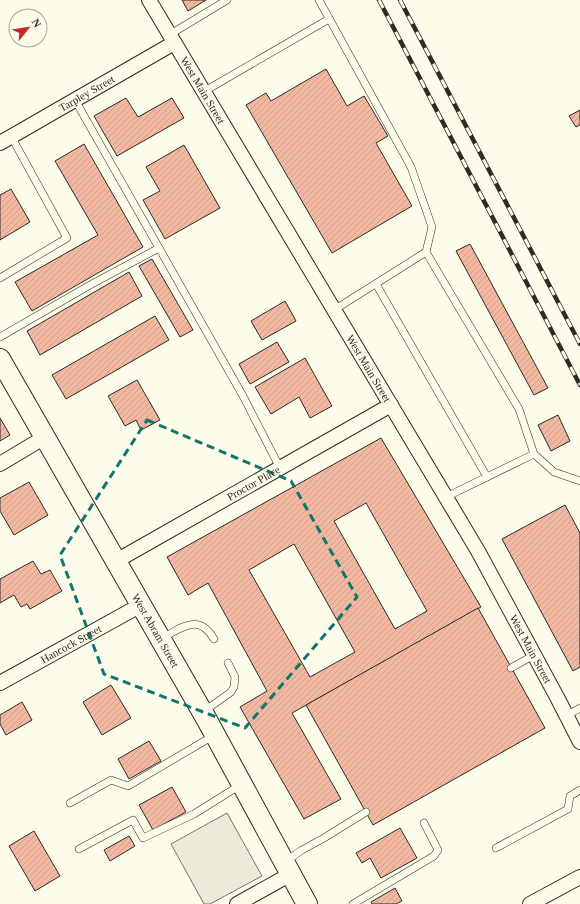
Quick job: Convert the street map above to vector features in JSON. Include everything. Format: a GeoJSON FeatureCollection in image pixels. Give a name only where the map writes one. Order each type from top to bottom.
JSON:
{"type":"FeatureCollection","features":[{"type":"Feature","properties":{"kind":"main road","name":"West Abram Street"},"geometry":{"type":"LineString","coordinates":[[0,359],[161,639],[307,904]]}},
{"type":"Feature","properties":{"kind":"street","name":"West Main Street"},"geometry":{"type":"LineString","coordinates":[[149,0],[478,551],[580,742]]}},
{"type":"Feature","properties":{"kind":"street","name":"Tarpley Street"},"geometry":{"type":"LineString","coordinates":[[6,139],[75,100],[172,39]]}},
{"type":"Feature","properties":{"kind":"street","name":"Proctor Place"},"geometry":{"type":"LineString","coordinates":[[116,561],[391,405]]}},
{"type":"Feature","properties":{"kind":"street"},"geometry":{"type":"LineString","coordinates":[[0,464],[45,438]]}},
{"type":"Feature","properties":{"kind":"street","name":"Hancock Street"},"geometry":{"type":"LineString","coordinates":[[0,683],[141,605]]}},
{"type":"Feature","properties":{"kind":"street"},"geometry":{"type":"LineString","coordinates":[[237,904],[290,874]]}},
{"type":"Feature","properties":{"kind":"street"},"geometry":{"type":"LineString","coordinates":[[530,904],[580,876]]}},
{"type":"Feature","properties":{"kind":"lane"},"geometry":{"type":"LineString","coordinates":[[172,39],[227,0]]}},
{"type":"Feature","properties":{"kind":"lane"},"geometry":{"type":"LineString","coordinates":[[319,0],[410,167],[432,227],[426,252],[334,310]]}},
{"type":"Feature","properties":{"kind":"lane"},"geometry":{"type":"LineString","coordinates":[[204,92],[329,19]]}},
{"type":"Feature","properties":{"kind":"lane"},"geometry":{"type":"LineString","coordinates":[[75,100],[243,396],[280,468]]}},
{"type":"Feature","properties":{"kind":"lane"},"geometry":{"type":"LineString","coordinates":[[0,278],[66,238],[6,139]]}},
{"type":"Feature","properties":{"kind":"lane"},"geometry":{"type":"LineString","coordinates":[[0,337],[90,285],[159,248]]}},
{"type":"Feature","properties":{"kind":"lane"},"geometry":{"type":"LineString","coordinates":[[426,252],[519,409],[534,454],[554,472],[580,481]]}},
{"type":"Feature","properties":{"kind":"lane"},"geometry":{"type":"LineString","coordinates":[[376,284],[487,477]]}},
{"type":"Feature","properties":{"kind":"lane"},"geometry":{"type":"LineString","coordinates":[[446,498],[534,454]]}},
{"type":"Feature","properties":{"kind":"lane"},"geometry":{"type":"LineString","coordinates":[[161,639],[188,624],[198,624],[205,627],[214,639]]}},
{"type":"Feature","properties":{"kind":"lane"},"geometry":{"type":"LineString","coordinates":[[511,668],[534,655]]}},
{"type":"Feature","properties":{"kind":"lane"},"geometry":{"type":"LineString","coordinates":[[202,712],[231,692],[234,687],[235,677],[228,663]]}},
{"type":"Feature","properties":{"kind":"lane"},"geometry":{"type":"LineString","coordinates":[[566,716],[580,708]]}},
{"type":"Feature","properties":{"kind":"lane"},"geometry":{"type":"LineString","coordinates":[[70,803],[111,780],[128,786],[215,735]]}},
{"type":"Feature","properties":{"kind":"lane"},"geometry":{"type":"LineString","coordinates":[[79,849],[133,820],[144,838],[194,814],[242,784]]}},
{"type":"Feature","properties":{"kind":"lane"},"geometry":{"type":"LineString","coordinates":[[496,848],[568,809],[570,796],[580,790]]}},
{"type":"Feature","properties":{"kind":"lane"},"geometry":{"type":"LineString","coordinates":[[290,874],[288,866],[289,859],[366,812]]}},
{"type":"Feature","properties":{"kind":"lane"},"geometry":{"type":"LineString","coordinates":[[352,904],[434,856],[438,850],[424,823]]}},
{"type":"Feature","properties":{"kind":"highlighted area"},"geometry":{"type":"Polygon","coordinates":[[[147,420],[291,481],[357,597],[245,728],[104,674],[60,555],[147,420]]]}},
{"type":"Feature","properties":{"kind":"shaded area"},"geometry":{"type":"Polygon","coordinates":[[[227,813],[262,876],[210,904],[204,904],[171,844],[227,813]]]}},
{"type":"Feature","properties":{"kind":"building"},"geometry":{"type":"Polygon","coordinates":[[[182,0],[206,0],[188,11],[182,0]]]}},
{"type":"Feature","properties":{"kind":"building"},"geometry":{"type":"Polygon","coordinates":[[[326,69],[347,106],[364,96],[388,136],[376,143],[412,206],[332,253],[246,105],[266,93],[271,101],[326,69]]]}},
{"type":"Feature","properties":{"kind":"building"},"geometry":{"type":"Polygon","coordinates":[[[126,98],[138,117],[172,98],[184,118],[117,156],[94,116],[126,98]]]}},
{"type":"Feature","properties":{"kind":"building"},"geometry":{"type":"Polygon","coordinates":[[[580,110],[580,125],[576,127],[569,116],[580,110]]]}},
{"type":"Feature","properties":{"kind":"building"},"geometry":{"type":"Polygon","coordinates":[[[84,144],[143,247],[32,311],[15,282],[98,235],[55,161],[84,144]]]}},
{"type":"Feature","properties":{"kind":"building"},"geometry":{"type":"Polygon","coordinates":[[[184,145],[220,208],[165,239],[143,200],[160,191],[146,167],[184,145]]]}},
{"type":"Feature","properties":{"kind":"building"},"geometry":{"type":"Polygon","coordinates":[[[11,189],[30,222],[0,240],[0,195],[11,189]]]}},
{"type":"Feature","properties":{"kind":"building"},"geometry":{"type":"Polygon","coordinates":[[[470,244],[548,388],[534,395],[456,251],[470,244]]]}},
{"type":"Feature","properties":{"kind":"building"},"geometry":{"type":"Polygon","coordinates":[[[152,259],[193,330],[180,337],[139,266],[152,259]]]}},
{"type":"Feature","properties":{"kind":"building"},"geometry":{"type":"Polygon","coordinates":[[[129,272],[142,296],[40,355],[27,331],[129,272]]]}},
{"type":"Feature","properties":{"kind":"building"},"geometry":{"type":"Polygon","coordinates":[[[285,301],[296,321],[262,340],[251,321],[285,301]]]}},
{"type":"Feature","properties":{"kind":"building"},"geometry":{"type":"Polygon","coordinates":[[[155,316],[169,340],[66,399],[52,375],[155,316]]]}},
{"type":"Feature","properties":{"kind":"building"},"geometry":{"type":"Polygon","coordinates":[[[277,342],[289,362],[250,384],[239,364],[277,342]]]}},
{"type":"Feature","properties":{"kind":"building"},"geometry":{"type":"Polygon","coordinates":[[[305,358],[332,406],[310,418],[299,397],[271,414],[255,387],[305,358]]]}},
{"type":"Feature","properties":{"kind":"building"},"geometry":{"type":"Polygon","coordinates":[[[137,380],[160,420],[141,430],[136,420],[125,426],[108,396],[137,380]]]}},
{"type":"Feature","properties":{"kind":"building"},"geometry":{"type":"Polygon","coordinates":[[[558,415],[570,441],[551,451],[538,425],[558,415]]]}},
{"type":"Feature","properties":{"kind":"building"},"geometry":{"type":"Polygon","coordinates":[[[0,418],[10,435],[0,441],[0,418]]]}},
{"type":"Feature","properties":{"kind":"building"},"geometry":{"type":"Polygon","coordinates":[[[381,438],[481,607],[292,713],[341,799],[304,819],[240,707],[267,691],[208,583],[188,595],[167,557],[381,438]],[[366,503],[334,521],[395,629],[427,611],[366,503]],[[294,544],[249,570],[310,677],[355,652],[294,544]]]}},
{"type":"Feature","properties":{"kind":"building"},"geometry":{"type":"Polygon","coordinates":[[[29,482],[48,515],[14,535],[0,511],[0,498],[29,482]]]}},
{"type":"Feature","properties":{"kind":"building"},"geometry":{"type":"Polygon","coordinates":[[[565,505],[580,533],[580,667],[573,671],[502,539],[565,505]]]}},
{"type":"Feature","properties":{"kind":"building"},"geometry":{"type":"Polygon","coordinates":[[[33,561],[41,574],[50,570],[62,591],[30,609],[27,604],[21,607],[14,595],[0,603],[0,579],[33,561]]]}},
{"type":"Feature","properties":{"kind":"building"},"geometry":{"type":"Polygon","coordinates":[[[478,608],[545,728],[373,825],[306,705],[478,608]]]}},
{"type":"Feature","properties":{"kind":"building"},"geometry":{"type":"Polygon","coordinates":[[[111,685],[131,718],[102,735],[83,702],[111,685]]]}},
{"type":"Feature","properties":{"kind":"building"},"geometry":{"type":"Polygon","coordinates":[[[22,702],[32,720],[6,735],[0,724],[0,715],[22,702]]]}},
{"type":"Feature","properties":{"kind":"building"},"geometry":{"type":"Polygon","coordinates":[[[149,741],[161,761],[129,779],[118,759],[149,741]]]}},
{"type":"Feature","properties":{"kind":"building"},"geometry":{"type":"Polygon","coordinates":[[[172,787],[186,812],[153,830],[139,805],[172,787]]]}},
{"type":"Feature","properties":{"kind":"building"},"geometry":{"type":"Polygon","coordinates":[[[400,828],[417,858],[381,878],[370,858],[362,863],[356,853],[400,828]]]}},
{"type":"Feature","properties":{"kind":"building"},"geometry":{"type":"Polygon","coordinates":[[[34,831],[60,876],[35,891],[9,846],[34,831]]]}},
{"type":"Feature","properties":{"kind":"building"},"geometry":{"type":"Polygon","coordinates":[[[129,836],[135,846],[110,861],[104,850],[129,836]]]}},
{"type":"Feature","properties":{"kind":"building"},"geometry":{"type":"Polygon","coordinates":[[[395,888],[402,901],[396,904],[372,904],[371,902],[395,888]]]}},
{"type":"Feature","properties":{"kind":"railway"},"geometry":{"type":"LineString","coordinates":[[379,0],[580,385]]}},
{"type":"Feature","properties":{"kind":"railway"},"geometry":{"type":"LineString","coordinates":[[400,0],[580,344]]}}]}
